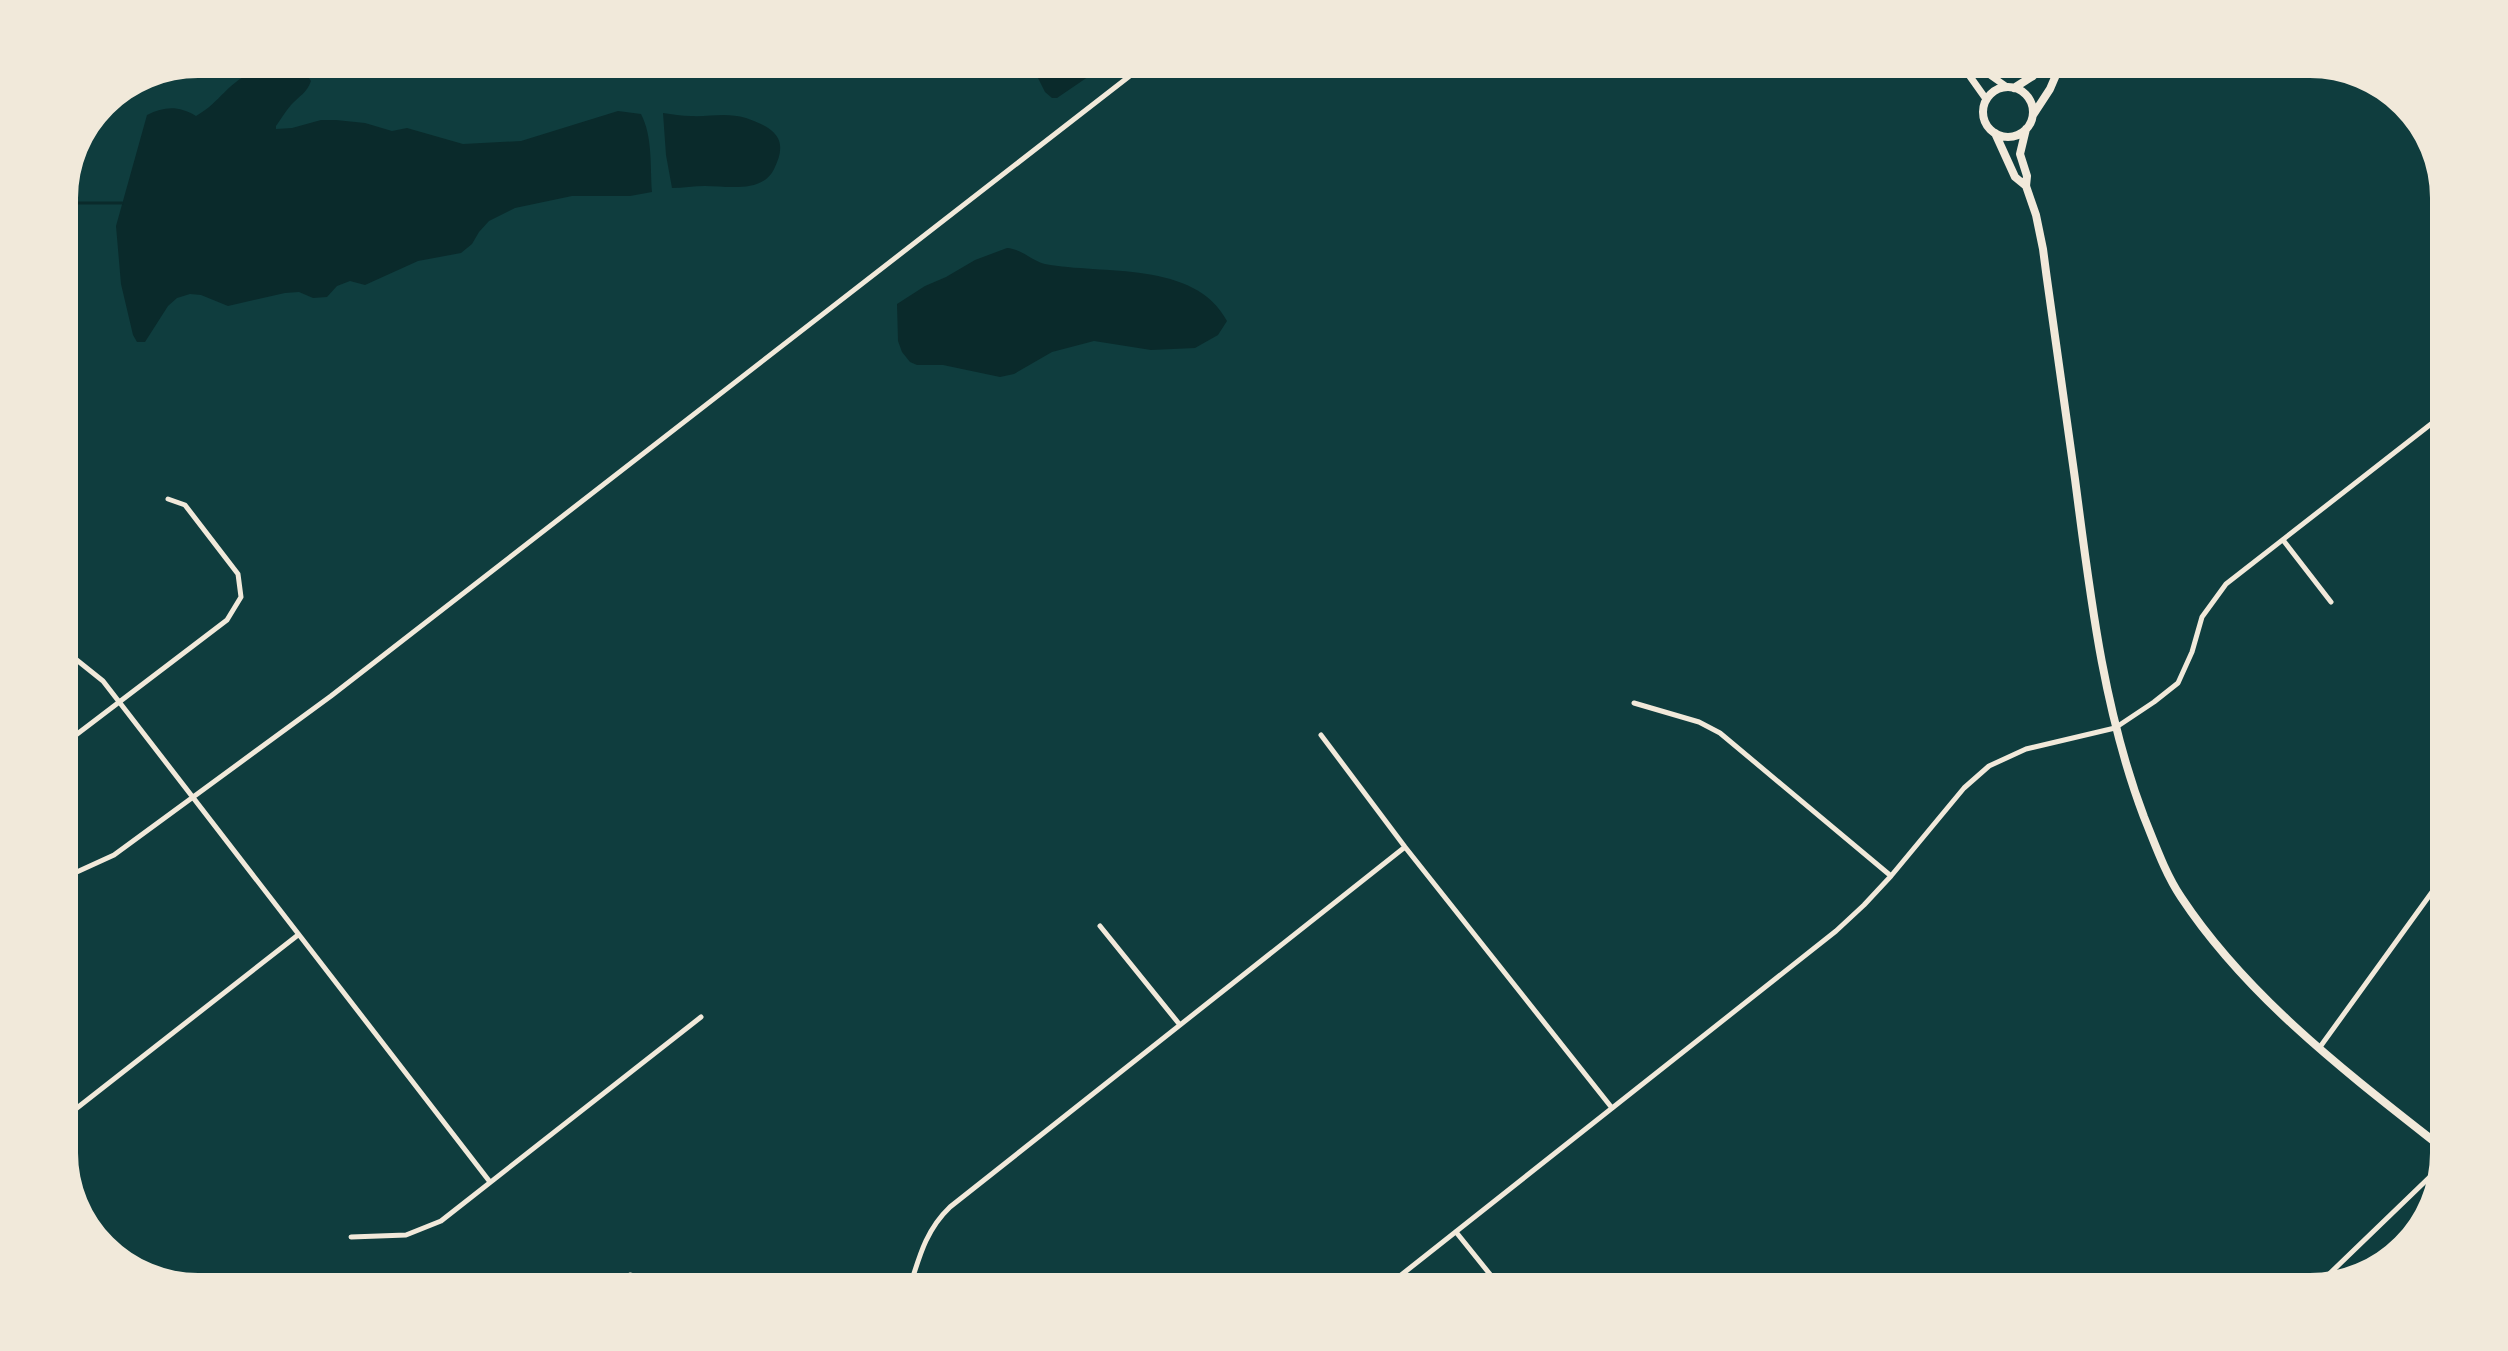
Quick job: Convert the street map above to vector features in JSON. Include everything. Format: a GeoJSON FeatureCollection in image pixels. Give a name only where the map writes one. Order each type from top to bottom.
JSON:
{"type":"FeatureCollection","features":[{"type":"Feature","properties":{"kind":"main road"},"geometry":{"type":"LineString","coordinates":[[2026,186],[2015,177],[1995,133],[1985,122],[1984,106],[1986,99],[1999,88],[2010,87],[2030,78]]}},
{"type":"Feature","properties":{"kind":"main road"},"geometry":{"type":"LineString","coordinates":[[2055,78],[2025,129],[2020,154],[2043,249],[2102,667],[2115,728],[2133,789],[2159,856],[2179,894],[2204,930],[2252,984],[2320,1047],[2367,1089],[2430,1138]]}},
{"type":"Feature","properties":{"kind":"main road"},"geometry":{"type":"LineString","coordinates":[[2010,87],[2026,95],[2030,101],[2032,115]]}},
{"type":"Feature","properties":{"kind":"main road"},"geometry":{"type":"LineString","coordinates":[[1995,133],[2011,136],[2025,129]]}},
{"type":"Feature","properties":{"kind":"street"},"geometry":{"type":"LineString","coordinates":[[78,871],[114,855],[331,696],[1127,78]]}},
{"type":"Feature","properties":{"kind":"street"},"geometry":{"type":"LineString","coordinates":[[1971,78],[1986,99]]}},
{"type":"Feature","properties":{"kind":"street"},"geometry":{"type":"LineString","coordinates":[[1996,78],[2010,87]]}},
{"type":"Feature","properties":{"kind":"street"},"geometry":{"type":"LineString","coordinates":[[1404,1273],[1836,931],[1891,876],[1964,788],[1989,766],[2026,749],[2115,728],[2154,702],[2178,682],[2192,652],[2202,617],[2226,584],[2430,425]]}},
{"type":"Feature","properties":{"kind":"street"},"geometry":{"type":"LineString","coordinates":[[78,734],[227,620],[241,597],[238,574],[185,505],[168,499]]}},
{"type":"Feature","properties":{"kind":"street"},"geometry":{"type":"LineString","coordinates":[[2283,540],[2331,602]]}},
{"type":"Feature","properties":{"kind":"street"},"geometry":{"type":"LineString","coordinates":[[78,661],[103,681],[490,1182]]}},
{"type":"Feature","properties":{"kind":"street"},"geometry":{"type":"LineString","coordinates":[[1634,703],[1699,722],[1720,733],[1891,876]]}},
{"type":"Feature","properties":{"kind":"street"},"geometry":{"type":"LineString","coordinates":[[1321,735],[1405,847],[1612,1108]]}},
{"type":"Feature","properties":{"kind":"street"},"geometry":{"type":"LineString","coordinates":[[914,1273],[923,1245],[940,1217],[1405,847]]}},
{"type":"Feature","properties":{"kind":"street"},"geometry":{"type":"LineString","coordinates":[[2320,1047],[2430,895]]}},
{"type":"Feature","properties":{"kind":"street"},"geometry":{"type":"LineString","coordinates":[[1100,926],[1180,1025]]}},
{"type":"Feature","properties":{"kind":"street"},"geometry":{"type":"LineString","coordinates":[[78,1107],[298,935]]}},
{"type":"Feature","properties":{"kind":"street"},"geometry":{"type":"LineString","coordinates":[[351,1237],[406,1235],[441,1221],[701,1017]]}},
{"type":"Feature","properties":{"kind":"street"},"geometry":{"type":"LineString","coordinates":[[2333,1271],[2427,1179]]}},
{"type":"Feature","properties":{"kind":"street"},"geometry":{"type":"LineString","coordinates":[[1456,1232],[1488,1273]]}},
{"type":"Feature","properties":{"kind":"water"},"geometry":{"type":"Polygon","coordinates":[[[242,78],[309,78],[311,81],[309,85],[287,110],[276,129],[292,128],[321,120],[336,120],[365,123],[392,131],[407,128],[463,144],[521,141],[618,111],[641,114],[648,132],[652,192],[630,196],[572,196],[515,208],[489,221],[472,244],[461,253],[418,261],[365,285],[350,281],[337,286],[327,297],[313,298],[299,292],[285,293],[228,306],[201,295],[190,294],[177,298],[168,306],[145,342],[137,342],[133,335],[121,284],[116,226],[147,115],[172,108],[184,110],[196,116],[242,78]]]}},
{"type":"Feature","properties":{"kind":"water"},"geometry":{"type":"Polygon","coordinates":[[[1038,78],[1086,78],[1057,98],[1052,98],[1045,92],[1038,78]]]}},
{"type":"Feature","properties":{"kind":"water"},"geometry":{"type":"Polygon","coordinates":[[[663,113],[688,116],[732,115],[762,124],[779,140],[780,151],[775,167],[770,176],[754,185],[672,188],[666,155],[663,113]]]}},
{"type":"Feature","properties":{"kind":"water"},"geometry":{"type":"Polygon","coordinates":[[[1007,248],[1017,250],[1045,264],[1145,274],[1170,279],[1193,288],[1212,301],[1227,321],[1218,335],[1195,348],[1151,350],[1094,341],[1052,352],[1014,374],[1000,377],[943,365],[917,365],[910,362],[902,352],[898,341],[897,304],[925,286],[975,260],[1007,248]]]}},
{"type":"Feature","properties":{"kind":"waterway"},"geometry":{"type":"LineString","coordinates":[[78,203],[122,203]]}}]}
